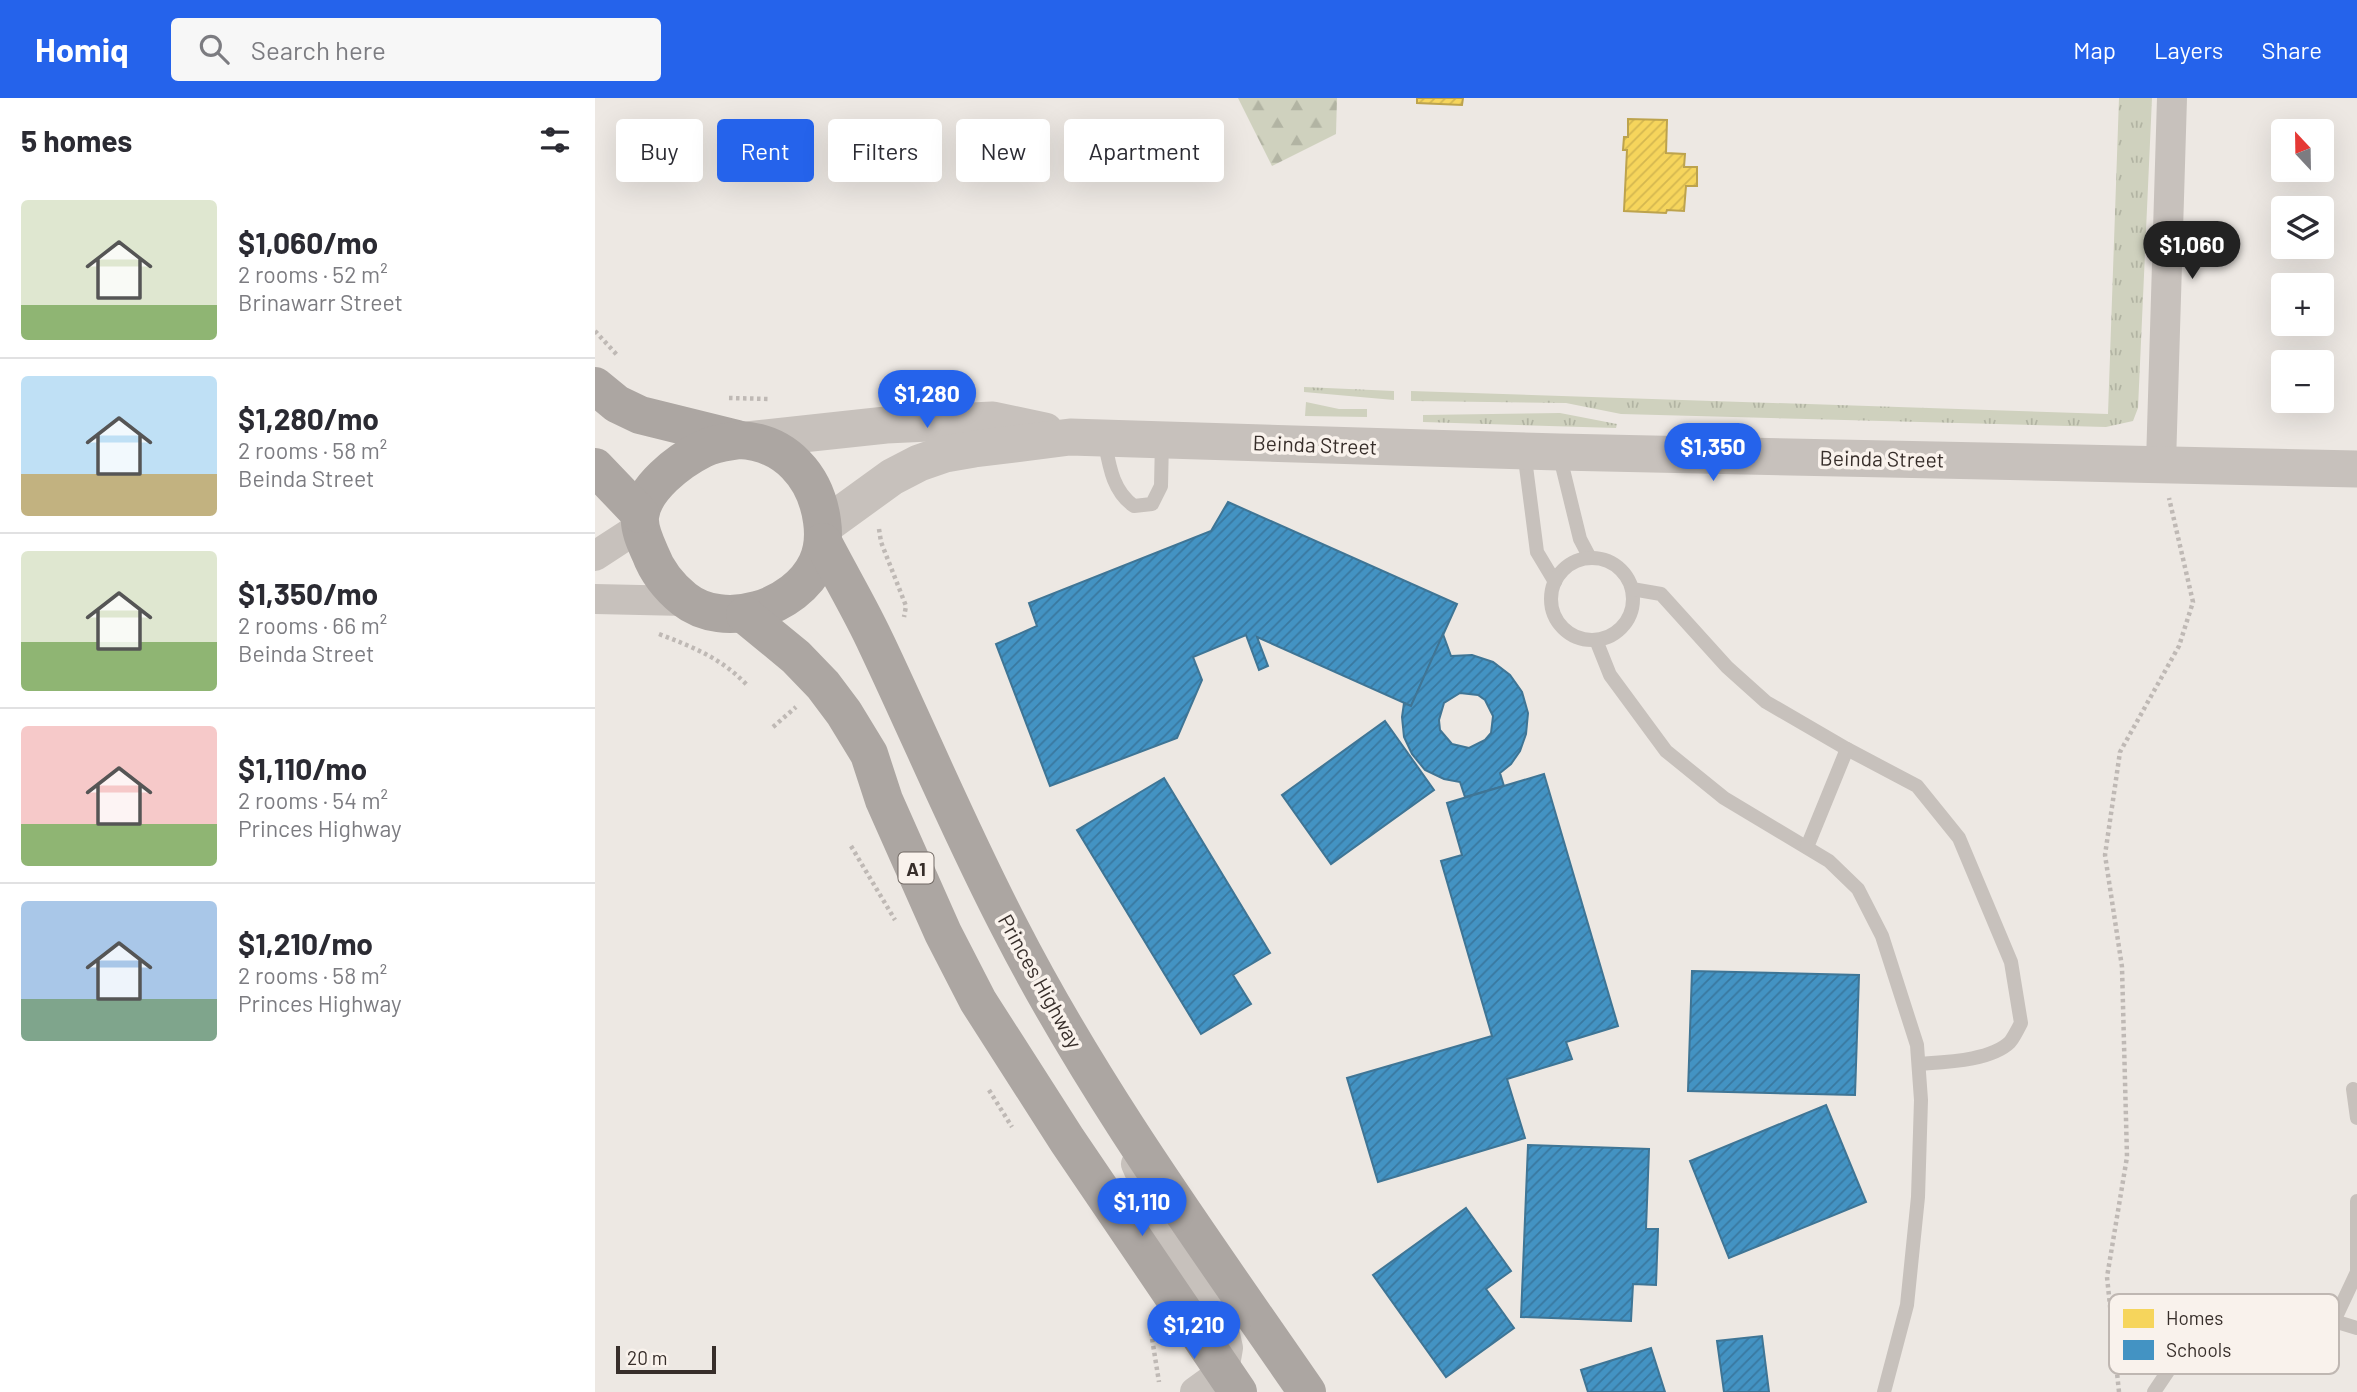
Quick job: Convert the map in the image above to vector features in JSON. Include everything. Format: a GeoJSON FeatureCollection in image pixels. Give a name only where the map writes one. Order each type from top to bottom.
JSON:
{"type":"FeatureCollection","features":[{"type":"Feature","properties":{"kind":"highway"},"geometry":{"type":"LineString","coordinates":[[595,386],[617,404],[641,415],[768,444],[794,461],[806,474],[819,502],[823,535],[817,564],[802,583],[778,603],[745,615],[714,613],[685,601],[658,573],[640,520],[595,467]]}},
{"type":"Feature","properties":{"kind":"highway"},"geometry":{"type":"LineString","coordinates":[[640,520],[656,483],[680,463],[705,447],[743,440]]}},
{"type":"Feature","properties":{"kind":"highway","name":"Princes Highway"},"geometry":{"type":"LineString","coordinates":[[823,535],[1010,928],[1106,1097],[1307,1392]]}},
{"type":"Feature","properties":{"kind":"highway","name":"A1"},"geometry":{"type":"LineString","coordinates":[[745,615],[796,657],[823,685],[844,713],[869,754],[884,800],[943,933],[978,1001],[1219,1385]]}},
{"type":"Feature","properties":{"kind":"street"},"geometry":{"type":"LineString","coordinates":[[2161,463],[2172,98]]}},
{"type":"Feature","properties":{"kind":"street","name":"Beinda Street"},"geometry":{"type":"LineString","coordinates":[[743,440],[886,425],[993,420],[1087,437]]}},
{"type":"Feature","properties":{"kind":"street","name":"Beinda Street"},"geometry":{"type":"LineString","coordinates":[[823,535],[892,477],[919,463],[945,454],[974,449],[1087,437],[2357,469]]}},
{"type":"Feature","properties":{"kind":"street"},"geometry":{"type":"LineString","coordinates":[[595,556],[640,520]]}},
{"type":"Feature","properties":{"kind":"street"},"geometry":{"type":"LineString","coordinates":[[595,599],[685,601]]}},
{"type":"Feature","properties":{"kind":"street"},"geometry":{"type":"LineString","coordinates":[[1106,1097],[1161,1221],[1200,1278],[1222,1321],[1228,1348],[1219,1385]]}},
{"type":"Feature","properties":{"kind":"lane"},"geometry":{"type":"LineString","coordinates":[[1087,437],[1122,498],[1134,506],[1152,504],[1161,486],[1162,439]]}},
{"type":"Feature","properties":{"kind":"lane"},"geometry":{"type":"LineString","coordinates":[[1541,450],[1590,558]]}},
{"type":"Feature","properties":{"kind":"lane"},"geometry":{"type":"LineString","coordinates":[[1541,450],[1537,552],[1555,582]]}},
{"type":"Feature","properties":{"kind":"lane"},"geometry":{"type":"LineString","coordinates":[[1590,558],[1604,560],[1627,576],[1634,603],[1630,617],[1621,629],[1609,637],[1581,639],[1568,633],[1558,623],[1552,603],[1555,582],[1569,565],[1590,558]]}},
{"type":"Feature","properties":{"kind":"lane"},"geometry":{"type":"LineString","coordinates":[[1632,589],[1661,594],[1727,667],[1766,702],[1917,786],[1959,838],[2011,962],[2021,1023],[2009,1043],[1987,1054],[1959,1060],[1919,1063]]}},
{"type":"Feature","properties":{"kind":"lane"},"geometry":{"type":"LineString","coordinates":[[1596,640],[1610,675],[1666,751],[1724,798],[1829,861],[1858,889],[1882,936],[1917,1045],[1921,1100],[1918,1197],[1907,1305],[1884,1392]]}},
{"type":"Feature","properties":{"kind":"lane"},"geometry":{"type":"LineString","coordinates":[[1807,847],[1847,749]]}},
{"type":"Feature","properties":{"kind":"lane"},"geometry":{"type":"LineString","coordinates":[[2354,1089],[2357,1118]]}},
{"type":"Feature","properties":{"kind":"lane"},"geometry":{"type":"LineString","coordinates":[[2339,1310],[2357,1272],[2357,1200]]}},
{"type":"Feature","properties":{"kind":"lane"},"geometry":{"type":"LineString","coordinates":[[2339,1323],[2357,1328]]}},
{"type":"Feature","properties":{"kind":"lane"},"geometry":{"type":"LineString","coordinates":[[2154,1392],[2166,1374]]}},
{"type":"Feature","properties":{"kind":"path"},"geometry":{"type":"LineString","coordinates":[[595,331],[621,357]]}},
{"type":"Feature","properties":{"kind":"path"},"geometry":{"type":"LineString","coordinates":[[717,397],[773,400]]}},
{"type":"Feature","properties":{"kind":"path"},"geometry":{"type":"LineString","coordinates":[[2109,1296],[2107,1277],[2127,1143],[2122,967],[2105,855],[2120,752],[2179,646],[2193,602],[2161,463]]}},
{"type":"Feature","properties":{"kind":"path"},"geometry":{"type":"LineString","coordinates":[[878,517],[881,541],[906,606],[903,627]]}},
{"type":"Feature","properties":{"kind":"path"},"geometry":{"type":"LineString","coordinates":[[658,634],[690,646],[729,667],[747,685]]}},
{"type":"Feature","properties":{"kind":"path"},"geometry":{"type":"LineString","coordinates":[[2117,1374],[2119,1392]]}},
{"type":"Feature","properties":{"kind":"green space"},"geometry":{"type":"Polygon","coordinates":[[[1238,98],[1337,98],[1336,134],[1272,166],[1238,98]]]}},
{"type":"Feature","properties":{"kind":"green space"},"geometry":{"type":"Polygon","coordinates":[[[2119,98],[2152,98],[2138,408],[2133,421],[2106,427],[1621,414],[1566,403],[1411,401],[1411,391],[2108,414],[2119,98]]]}},
{"type":"Feature","properties":{"kind":"green space"},"geometry":{"type":"Polygon","coordinates":[[[1304,387],[1394,391],[1394,400],[1304,392],[1304,387]]]}},
{"type":"Feature","properties":{"kind":"green space"},"geometry":{"type":"Polygon","coordinates":[[[1306,402],[1339,409],[1367,409],[1367,417],[1305,416],[1306,402]]]}},
{"type":"Feature","properties":{"kind":"green space"},"geometry":{"type":"Polygon","coordinates":[[[1560,413],[1617,424],[1616,428],[1423,422],[1423,415],[1560,413]]]}},
{"type":"Feature","properties":{"kind":"building: Homes"},"geometry":{"type":"Polygon","coordinates":[[[1417,98],[1463,98],[1462,105],[1417,103],[1417,98]]]}},
{"type":"Feature","properties":{"kind":"building: Homes"},"geometry":{"type":"Polygon","coordinates":[[[1628,119],[1667,120],[1666,153],[1685,154],[1684,167],[1697,167],[1697,186],[1686,186],[1684,211],[1624,211],[1627,150],[1623,150],[1624,137],[1628,137],[1628,119]]]}},
{"type":"Feature","properties":{"kind":"building: Schools"},"geometry":{"type":"Polygon","coordinates":[[[1228,502],[1457,604],[1411,706],[1257,637],[1268,666],[1259,670],[1246,635],[1193,657],[1202,680],[1177,738],[1050,786],[996,644],[1037,626],[1029,603],[1211,531],[1228,502]]]}},
{"type":"Feature","properties":{"kind":"building: Schools"},"geometry":{"type":"Polygon","coordinates":[[[1443,634],[1451,656],[1472,655],[1493,662],[1510,675],[1522,692],[1528,713],[1526,734],[1520,751],[1500,773],[1504,786],[1465,797],[1460,782],[1444,779],[1425,770],[1412,754],[1404,737],[1404,703],[1411,706],[1443,634]],[[1460,693],[1444,703],[1439,720],[1440,730],[1452,744],[1469,748],[1485,740],[1491,733],[1493,716],[1485,700],[1478,695],[1460,693]]]}},
{"type":"Feature","properties":{"kind":"building: Schools"},"geometry":{"type":"Polygon","coordinates":[[[1385,721],[1434,790],[1331,864],[1282,795],[1385,721]]]}},
{"type":"Feature","properties":{"kind":"building: Schools"},"geometry":{"type":"Polygon","coordinates":[[[1544,774],[1618,1026],[1566,1042],[1572,1059],[1507,1079],[1525,1138],[1378,1182],[1347,1078],[1492,1036],[1441,861],[1462,855],[1447,803],[1544,774]]]}},
{"type":"Feature","properties":{"kind":"building: Schools"},"geometry":{"type":"Polygon","coordinates":[[[1164,778],[1270,953],[1233,975],[1251,1004],[1201,1034],[1077,830],[1164,778]]]}},
{"type":"Feature","properties":{"kind":"building: Schools"},"geometry":{"type":"Polygon","coordinates":[[[1692,971],[1859,975],[1855,1095],[1688,1091],[1692,971]]]}},
{"type":"Feature","properties":{"kind":"building: Schools"},"geometry":{"type":"Polygon","coordinates":[[[1826,1105],[1866,1202],[1729,1258],[1690,1161],[1826,1105]]]}},
{"type":"Feature","properties":{"kind":"building: Schools"},"geometry":{"type":"Polygon","coordinates":[[[1528,1145],[1649,1149],[1646,1229],[1658,1229],[1656,1285],[1633,1284],[1631,1321],[1521,1317],[1528,1145]]]}},
{"type":"Feature","properties":{"kind":"building: Schools"},"geometry":{"type":"Polygon","coordinates":[[[1466,1208],[1511,1271],[1486,1289],[1514,1328],[1446,1377],[1373,1275],[1466,1208]]]}},
{"type":"Feature","properties":{"kind":"building: Schools"},"geometry":{"type":"Polygon","coordinates":[[[1762,1336],[1769,1392],[1724,1392],[1717,1341],[1762,1336]]]}},
{"type":"Feature","properties":{"kind":"building: Schools"},"geometry":{"type":"Polygon","coordinates":[[[1651,1348],[1665,1392],[1588,1392],[1581,1370],[1651,1348]]]}}]}
